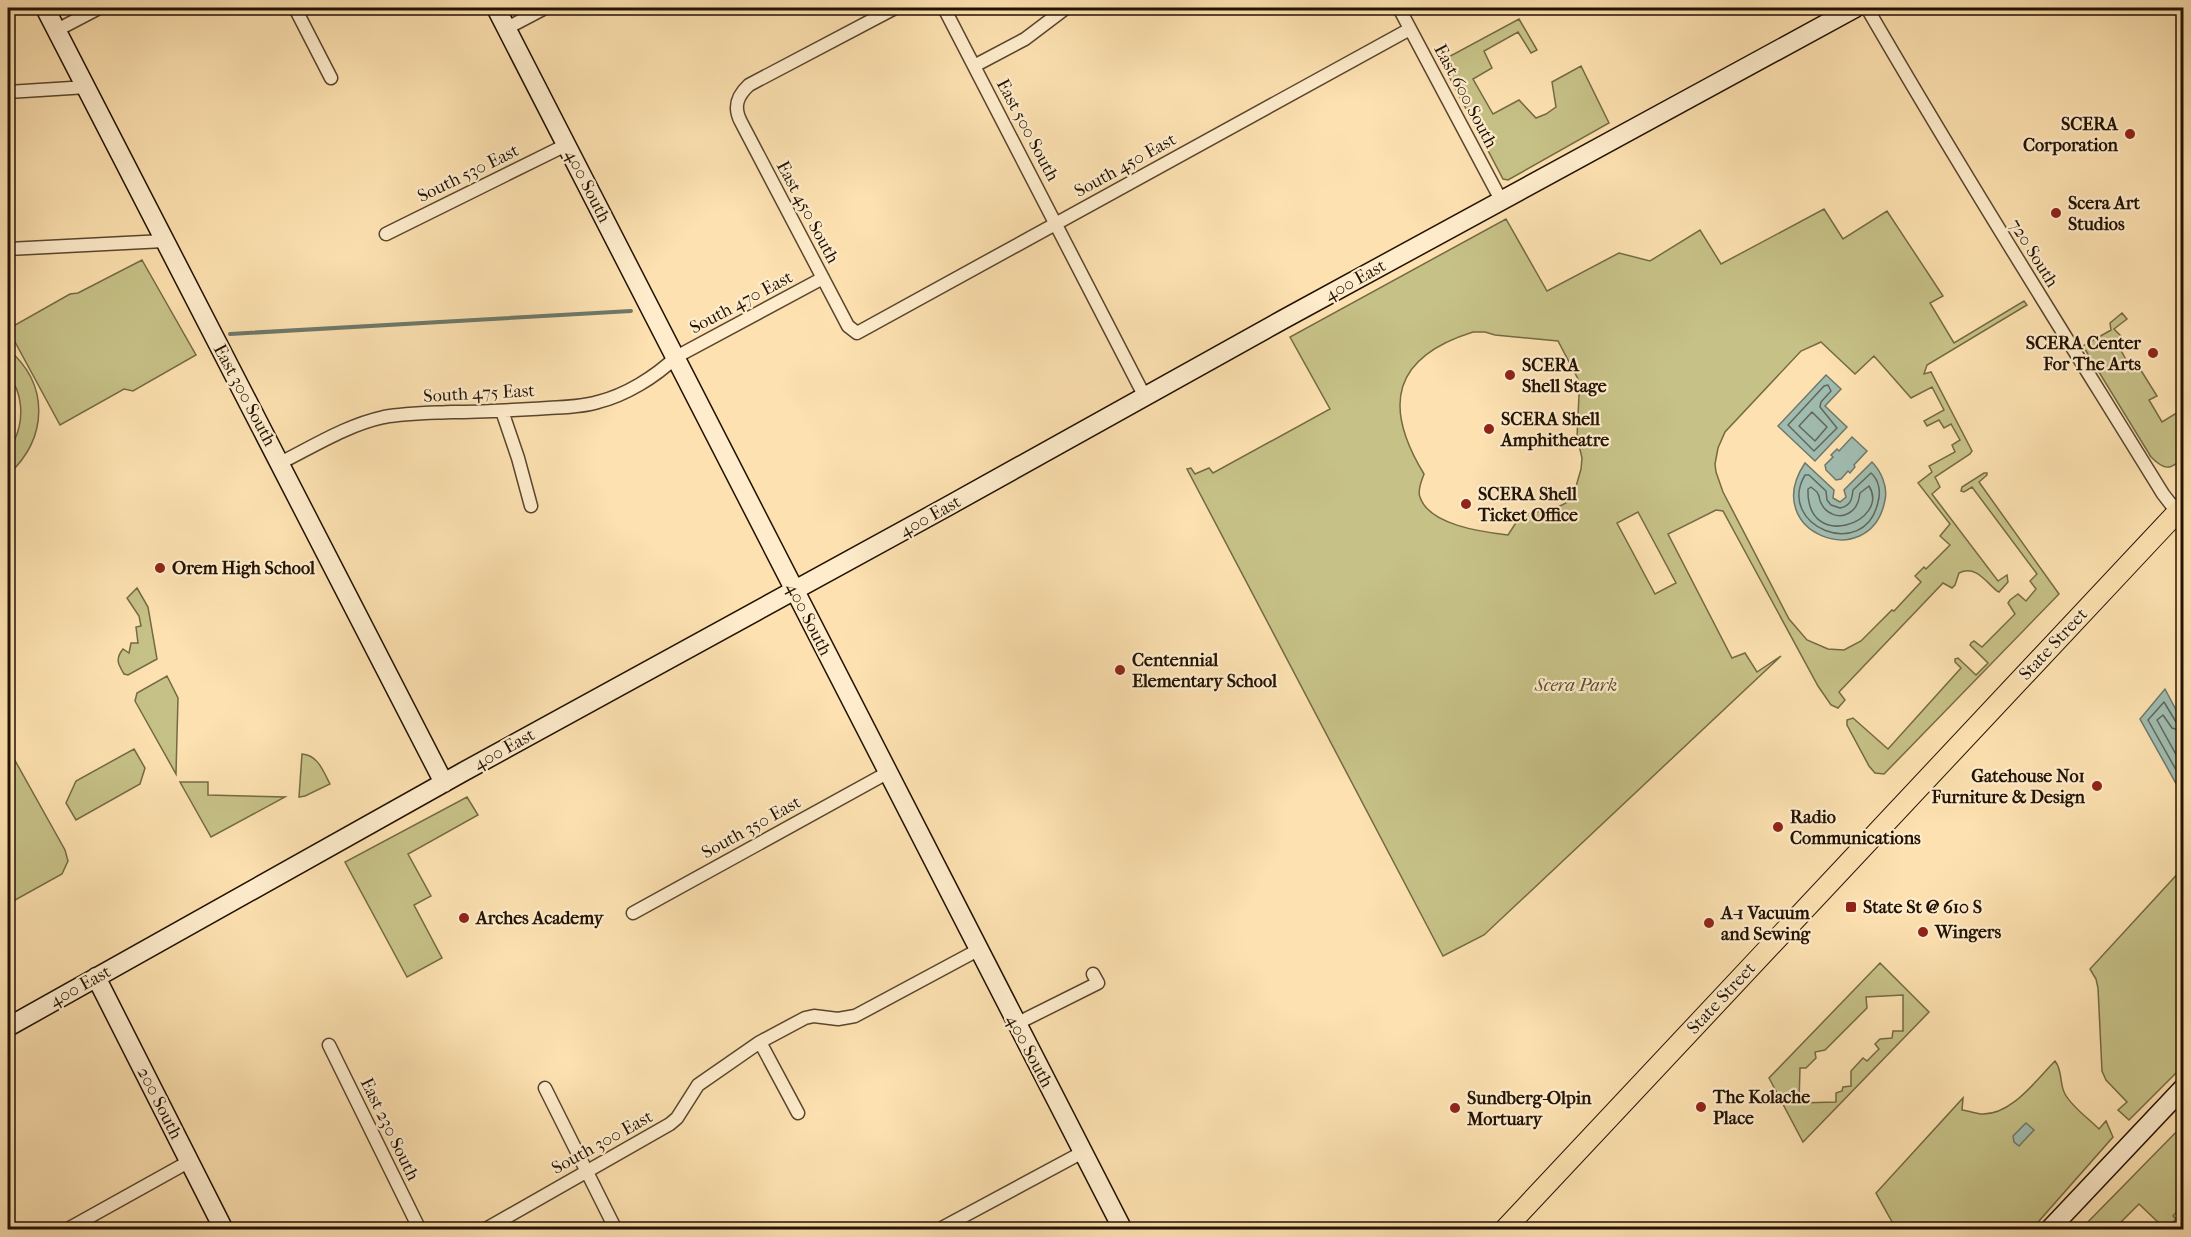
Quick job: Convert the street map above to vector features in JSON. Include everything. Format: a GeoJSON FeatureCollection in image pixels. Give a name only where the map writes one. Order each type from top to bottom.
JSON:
{"type":"FeatureCollection","features":[{"type":"Feature","properties":{"kind":"main road","name":"State Street"},"geometry":{"type":"LineString","coordinates":[[1504,1230],[2180,508]]}},
{"type":"Feature","properties":{"kind":"street","name":"East 300 South"},"geometry":{"type":"LineString","coordinates":[[45,8],[444,783]]}},
{"type":"Feature","properties":{"kind":"street"},"geometry":{"type":"LineString","coordinates":[[57,30],[99,8]]}},
{"type":"Feature","properties":{"kind":"street"},"geometry":{"type":"LineString","coordinates":[[295,8],[331,78]]}},
{"type":"Feature","properties":{"kind":"street","name":"400 South"},"geometry":{"type":"LineString","coordinates":[[496,8],[1123,1230]]}},
{"type":"Feature","properties":{"kind":"street"},"geometry":{"type":"LineString","coordinates":[[507,28],[545,8]]}},
{"type":"Feature","properties":{"kind":"street","name":"East 450 South"},"geometry":{"type":"LineString","coordinates":[[857,333],[848,327],[741,122],[736,102],[749,85],[895,8]]}},
{"type":"Feature","properties":{"kind":"street","name":"East 500 South"},"geometry":{"type":"LineString","coordinates":[[944,8],[1145,397]]}},
{"type":"Feature","properties":{"kind":"street"},"geometry":{"type":"LineString","coordinates":[[974,66],[1025,39],[1066,8]]}},
{"type":"Feature","properties":{"kind":"street","name":"East 600 South"},"geometry":{"type":"LineString","coordinates":[[1399,8],[1501,200]]}},
{"type":"Feature","properties":{"kind":"street","name":"720 South"},"geometry":{"type":"LineString","coordinates":[[1867,8],[1944,141],[2163,494],[2180,508]]}},
{"type":"Feature","properties":{"kind":"street","name":"400 East"},"geometry":{"type":"LineString","coordinates":[[8,1027],[444,783],[1847,10]]}},
{"type":"Feature","properties":{"kind":"street","name":"South 450 East"},"geometry":{"type":"LineString","coordinates":[[857,333],[1410,30]]}},
{"type":"Feature","properties":{"kind":"street"},"geometry":{"type":"LineString","coordinates":[[8,92],[87,87]]}},
{"type":"Feature","properties":{"kind":"street","name":"South 530 East"},"geometry":{"type":"LineString","coordinates":[[386,234],[566,145]]}},
{"type":"Feature","properties":{"kind":"street"},"geometry":{"type":"LineString","coordinates":[[8,249],[164,241]]}},
{"type":"Feature","properties":{"kind":"street","name":"South 470 East"},"geometry":{"type":"LineString","coordinates":[[675,357],[823,278]]}},
{"type":"Feature","properties":{"kind":"street","name":"South 475 East"},"geometry":{"type":"LineString","coordinates":[[280,463],[339,432],[385,417],[502,411],[600,402],[619,395],[659,372],[675,357]]}},
{"type":"Feature","properties":{"kind":"street"},"geometry":{"type":"LineString","coordinates":[[502,411],[531,506]]}},
{"type":"Feature","properties":{"kind":"street","name":"South 350 East"},"geometry":{"type":"LineString","coordinates":[[633,913],[887,773]]}},
{"type":"Feature","properties":{"kind":"street","name":"South 300 East"},"geometry":{"type":"LineString","coordinates":[[484,1230],[670,1124],[677,1118],[688,1097],[698,1085],[760,1042],[805,1018],[814,1016],[838,1019],[855,1016],[978,950]]}},
{"type":"Feature","properties":{"kind":"street"},"geometry":{"type":"LineString","coordinates":[[1016,1024],[1098,983],[1093,974]]}},
{"type":"Feature","properties":{"kind":"street","name":"200 South"},"geometry":{"type":"LineString","coordinates":[[96,977],[224,1230]]}},
{"type":"Feature","properties":{"kind":"street"},"geometry":{"type":"LineString","coordinates":[[760,1042],[798,1113]]}},
{"type":"Feature","properties":{"kind":"street","name":"East 230 South"},"geometry":{"type":"LineString","coordinates":[[329,1045],[420,1230]]}},
{"type":"Feature","properties":{"kind":"street"},"geometry":{"type":"LineString","coordinates":[[2049,1230],[2184,1087]]}},
{"type":"Feature","properties":{"kind":"street"},"geometry":{"type":"LineString","coordinates":[[545,1088],[616,1230]]}},
{"type":"Feature","properties":{"kind":"street"},"geometry":{"type":"LineString","coordinates":[[938,1230],[1083,1152]]}},
{"type":"Feature","properties":{"kind":"street"},"geometry":{"type":"LineString","coordinates":[[66,1230],[190,1161]]}},
{"type":"Feature","properties":{"kind":"green space"},"geometry":{"type":"Polygon","coordinates":[[[1519,19],[1537,50],[1531,53],[1518,32],[1484,51],[1492,68],[1473,79],[1493,114],[1519,100],[1536,118],[1546,114],[1556,107],[1552,82],[1581,66],[1609,123],[1508,180],[1503,179],[1441,61],[1519,19]]]}},
{"type":"Feature","properties":{"kind":"green space","name":"Scera Park"},"geometry":{"type":"Polygon","coordinates":[[[1824,209],[1843,239],[1887,211],[1943,296],[1930,303],[1954,343],[2024,301],[2027,305],[1927,365],[1924,374],[1931,372],[1972,451],[1935,477],[1940,487],[1932,494],[1998,581],[2007,575],[2008,582],[1999,592],[1980,575],[1965,571],[1959,573],[1952,588],[1943,583],[1839,692],[1845,700],[1838,708],[1831,705],[1818,686],[1723,511],[1716,510],[1668,534],[1732,658],[1745,653],[1757,672],[1781,656],[1484,935],[1443,956],[1187,469],[1191,468],[1195,474],[1209,468],[1213,473],[1330,409],[1290,337],[1506,219],[1547,291],[1619,253],[1650,261],[1700,230],[1721,264],[1824,209]],[[1473,332],[1446,342],[1426,355],[1411,370],[1403,386],[1400,405],[1403,426],[1411,449],[1424,474],[1419,491],[1425,507],[1445,521],[1471,529],[1508,535],[1521,515],[1556,508],[1566,503],[1575,490],[1582,458],[1577,437],[1578,379],[1558,341],[1473,332]],[[1821,342],[1801,351],[1725,432],[1718,448],[1716,472],[1723,492],[1789,619],[1807,640],[1828,649],[1844,650],[1861,641],[1892,610],[1894,611],[1921,582],[1915,576],[1924,567],[1926,569],[1950,545],[1940,536],[1950,524],[1918,483],[1932,472],[1929,466],[1955,452],[1952,445],[1960,440],[1951,424],[1944,428],[1939,420],[1927,426],[1924,421],[1944,410],[1932,387],[1911,398],[1874,356],[1855,374],[1821,342]],[[1638,512],[1617,523],[1655,594],[1676,583],[1638,512]]]}},
{"type":"Feature","properties":{"kind":"green space"},"geometry":{"type":"Polygon","coordinates":[[[142,260],[196,355],[133,391],[124,389],[60,425],[8,329],[70,294],[78,293],[142,260]]]}},
{"type":"Feature","properties":{"kind":"green space"},"geometry":{"type":"Polygon","coordinates":[[[2122,313],[2127,319],[2114,329],[2122,337],[2117,343],[2130,367],[2137,364],[2157,396],[2149,400],[2162,422],[2183,409],[2183,457],[2171,467],[2160,464],[2151,457],[2083,346],[2111,330],[2110,323],[2122,313]]]}},
{"type":"Feature","properties":{"kind":"green space"},"geometry":{"type":"Polygon","coordinates":[[[8,349],[22,363],[31,379],[37,395],[39,412],[37,428],[31,445],[8,475],[7,454],[18,431],[21,414],[17,389],[8,375],[8,349]]]}},
{"type":"Feature","properties":{"kind":"green space"},"geometry":{"type":"Polygon","coordinates":[[[1984,473],[1987,475],[1979,482],[2059,594],[1884,774],[1875,773],[1847,725],[1847,720],[1853,718],[1888,749],[1961,668],[1955,659],[1958,658],[1976,675],[1988,663],[1970,645],[1971,643],[1974,641],[1982,647],[2015,614],[2008,603],[2010,600],[2018,594],[2026,601],[2036,589],[2030,581],[2037,574],[1972,487],[1964,492],[1961,491],[1962,487],[1984,473]]]}},
{"type":"Feature","properties":{"kind":"green space"},"geometry":{"type":"Polygon","coordinates":[[[137,588],[148,607],[157,659],[128,675],[124,674],[118,659],[123,649],[129,653],[131,643],[138,643],[136,627],[141,626],[139,616],[127,598],[137,588]]]}},
{"type":"Feature","properties":{"kind":"green space"},"geometry":{"type":"Polygon","coordinates":[[[167,676],[178,698],[176,774],[135,701],[137,693],[167,676]]]}},
{"type":"Feature","properties":{"kind":"green space"},"geometry":{"type":"Polygon","coordinates":[[[8,748],[65,850],[68,861],[62,874],[8,904],[8,748]]]}},
{"type":"Feature","properties":{"kind":"green space"},"geometry":{"type":"Polygon","coordinates":[[[134,749],[145,768],[140,784],[76,820],[66,803],[76,781],[134,749]]]}},
{"type":"Feature","properties":{"kind":"green space"},"geometry":{"type":"Polygon","coordinates":[[[302,754],[316,761],[330,784],[299,797],[302,754]]]}},
{"type":"Feature","properties":{"kind":"green space"},"geometry":{"type":"Polygon","coordinates":[[[180,782],[208,782],[208,795],[285,797],[211,837],[180,782]]]}},
{"type":"Feature","properties":{"kind":"green space"},"geometry":{"type":"Polygon","coordinates":[[[467,797],[478,815],[408,854],[431,896],[414,905],[442,958],[407,977],[345,862],[467,797]]]}},
{"type":"Feature","properties":{"kind":"green space"},"geometry":{"type":"Polygon","coordinates":[[[2183,868],[2183,1066],[2129,1120],[2118,1110],[2127,1102],[2106,1080],[2102,1071],[2098,988],[2090,969],[2183,868]]]}},
{"type":"Feature","properties":{"kind":"green space"},"geometry":{"type":"Polygon","coordinates":[[[1880,963],[1929,1012],[1803,1142],[1769,1078],[1880,963]],[[1903,995],[1866,997],[1867,1008],[1825,1050],[1815,1052],[1816,1058],[1806,1068],[1800,1068],[1799,1103],[1836,1102],[1836,1093],[1842,1091],[1843,1087],[1851,1086],[1851,1071],[1863,1058],[1867,1061],[1879,1049],[1875,1044],[1880,1039],[1892,1038],[1893,1031],[1903,1031],[1903,995]]]}},
{"type":"Feature","properties":{"kind":"green space"},"geometry":{"type":"Polygon","coordinates":[[[2055,1061],[2063,1090],[2068,1099],[2099,1129],[2106,1121],[2113,1137],[2032,1229],[1896,1229],[1876,1193],[1963,1098],[1962,1110],[1981,1114],[2003,1109],[2031,1087],[2055,1061]]]}},
{"type":"Feature","properties":{"kind":"green space"},"geometry":{"type":"Polygon","coordinates":[[[2183,1125],[2183,1205],[2173,1216],[2176,1219],[2166,1229],[2159,1229],[2162,1226],[2139,1204],[2114,1229],[2081,1229],[2183,1125]]]}},
{"type":"Feature","properties":{"kind":"water"},"geometry":{"type":"Polygon","coordinates":[[[1826,375],[1841,389],[1825,406],[1847,427],[1815,461],[1778,426],[1826,375]]]}},
{"type":"Feature","properties":{"kind":"water"},"geometry":{"type":"Polygon","coordinates":[[[1852,437],[1867,451],[1850,473],[1848,471],[1841,479],[1836,480],[1826,470],[1825,465],[1833,457],[1831,455],[1837,449],[1839,451],[1852,437]]]}},
{"type":"Feature","properties":{"kind":"water"},"geometry":{"type":"Polygon","coordinates":[[[1872,462],[1881,475],[1886,490],[1885,500],[1876,523],[1860,536],[1841,540],[1822,536],[1806,525],[1796,509],[1794,488],[1805,463],[1834,490],[1833,498],[1840,502],[1846,497],[1844,490],[1872,462]]]}},
{"type":"Feature","properties":{"kind":"water"},"geometry":{"type":"Polygon","coordinates":[[[2165,689],[2183,723],[2183,796],[2140,719],[2165,689]]]}},
{"type":"Feature","properties":{"kind":"water"},"geometry":{"type":"Polygon","coordinates":[[[2026,1123],[2034,1130],[2019,1146],[2014,1142],[2013,1136],[2026,1123]]]}},
{"type":"Feature","properties":{"kind":"waterway"},"geometry":{"type":"LineString","coordinates":[[230,334],[631,311]]}},
{"type":"Feature","properties":{"kind":"place","name":"SCERA Corporation"},"geometry":{"type":"Point","coordinates":[2130,134]}},
{"type":"Feature","properties":{"kind":"place","name":"Scera Art Studios"},"geometry":{"type":"Point","coordinates":[2056,213]}},
{"type":"Feature","properties":{"kind":"place","name":"SCERA Center For The Arts"},"geometry":{"type":"Point","coordinates":[2153,353]}},
{"type":"Feature","properties":{"kind":"place","name":"SCERA Shell Stage"},"geometry":{"type":"Point","coordinates":[1510,375]}},
{"type":"Feature","properties":{"kind":"place","name":"SCERA Shell Amphitheatre"},"geometry":{"type":"Point","coordinates":[1489,429]}},
{"type":"Feature","properties":{"kind":"place","name":"SCERA Shell Ticket Office"},"geometry":{"type":"Point","coordinates":[1466,504]}},
{"type":"Feature","properties":{"kind":"place","name":"Orem High School"},"geometry":{"type":"Point","coordinates":[160,568]}},
{"type":"Feature","properties":{"kind":"place","name":"Centennial Elementary School"},"geometry":{"type":"Point","coordinates":[1120,670]}},
{"type":"Feature","properties":{"kind":"place","name":"Gatehouse No1 Furniture & Design"},"geometry":{"type":"Point","coordinates":[2097,786]}},
{"type":"Feature","properties":{"kind":"place","name":"Radio Communications"},"geometry":{"type":"Point","coordinates":[1778,827]}},
{"type":"Feature","properties":{"kind":"place","name":"State St @ 610 S"},"geometry":{"type":"Point","coordinates":[1851,907]}},
{"type":"Feature","properties":{"kind":"place","name":"Arches Academy"},"geometry":{"type":"Point","coordinates":[464,918]}},
{"type":"Feature","properties":{"kind":"place","name":"A-1 Vacuum and Sewing"},"geometry":{"type":"Point","coordinates":[1709,923]}},
{"type":"Feature","properties":{"kind":"place","name":"Wingers"},"geometry":{"type":"Point","coordinates":[1923,932]}},
{"type":"Feature","properties":{"kind":"place","name":"The Kolache Place"},"geometry":{"type":"Point","coordinates":[1701,1107]}},
{"type":"Feature","properties":{"kind":"place","name":"Sundberg-Olpin Mortuary"},"geometry":{"type":"Point","coordinates":[1455,1108]}}]}
